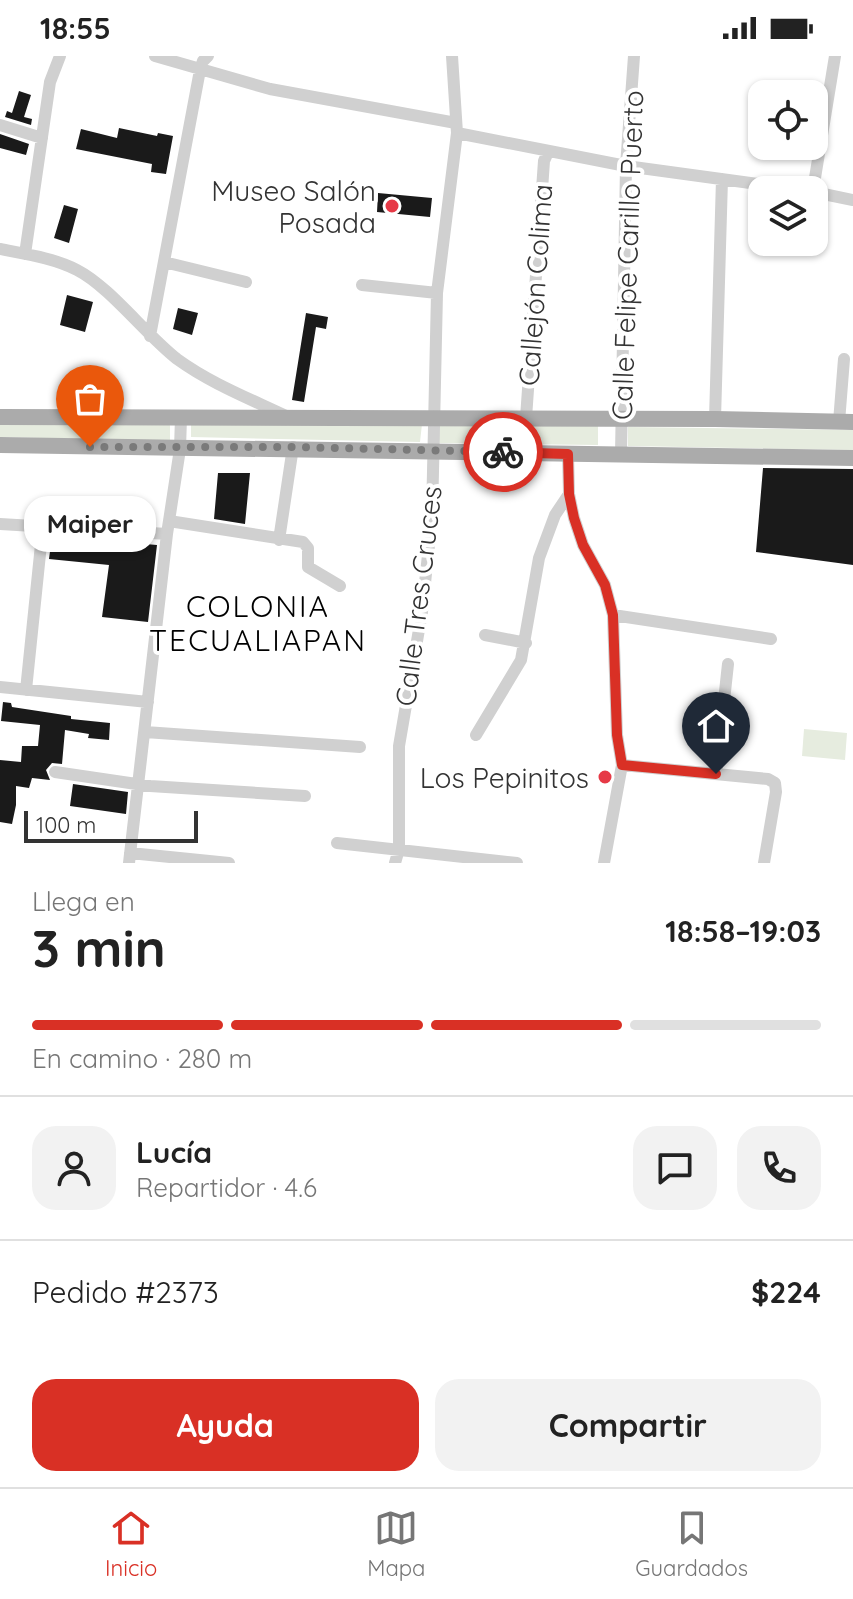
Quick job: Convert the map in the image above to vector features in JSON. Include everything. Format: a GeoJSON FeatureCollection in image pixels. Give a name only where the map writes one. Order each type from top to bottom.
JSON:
{"type":"FeatureCollection","features":[{"type":"Feature","properties":{"kind":"main road"},"geometry":{"type":"LineString","coordinates":[[0,417],[434,417],[846,422]]}},
{"type":"Feature","properties":{"kind":"main road"},"geometry":{"type":"LineString","coordinates":[[0,445],[180,449],[293,447],[853,458]]}},
{"type":"Feature","properties":{"kind":"street"},"geometry":{"type":"LineString","coordinates":[[25,254],[50,82],[60,56]]}},
{"type":"Feature","properties":{"kind":"street"},"geometry":{"type":"LineString","coordinates":[[155,56],[296,95],[456,128],[548,152],[748,183]]}},
{"type":"Feature","properties":{"kind":"street"},"geometry":{"type":"LineString","coordinates":[[150,336],[200,70],[208,56]]}},
{"type":"Feature","properties":{"kind":"street","name":"Calle Tres Cruces"},"geometry":{"type":"LineString","coordinates":[[395,863],[399,849],[399,746],[423,596],[432,516],[437,293],[456,128],[452,56]]}},
{"type":"Feature","properties":{"kind":"street","name":"Calle Felipe Carillo Puerto"},"geometry":{"type":"LineString","coordinates":[[621,454],[626,166],[634,56]]}},
{"type":"Feature","properties":{"kind":"street"},"geometry":{"type":"LineString","coordinates":[[815,176],[835,56]]}},
{"type":"Feature","properties":{"kind":"street"},"geometry":{"type":"LineString","coordinates":[[0,125],[42,138]]}},
{"type":"Feature","properties":{"kind":"street","name":"Callejón Colima"},"geometry":{"type":"LineString","coordinates":[[526,418],[544,161],[548,152]]}},
{"type":"Feature","properties":{"kind":"street"},"geometry":{"type":"LineString","coordinates":[[715,419],[722,179]]}},
{"type":"Feature","properties":{"kind":"street"},"geometry":{"type":"LineString","coordinates":[[828,194],[853,200]]}},
{"type":"Feature","properties":{"kind":"street"},"geometry":{"type":"LineString","coordinates":[[0,249],[68,266],[85,275],[150,336],[212,382],[288,417]]}},
{"type":"Feature","properties":{"kind":"street"},"geometry":{"type":"LineString","coordinates":[[164,262],[246,282]]}},
{"type":"Feature","properties":{"kind":"street"},"geometry":{"type":"LineString","coordinates":[[362,285],[437,293]]}},
{"type":"Feature","properties":{"kind":"street"},"geometry":{"type":"LineString","coordinates":[[844,359],[846,422]]}},
{"type":"Feature","properties":{"kind":"street"},"geometry":{"type":"LineString","coordinates":[[181,417],[180,449],[130,858],[229,863]]}},
{"type":"Feature","properties":{"kind":"street"},"geometry":{"type":"LineString","coordinates":[[279,540],[293,447]]}},
{"type":"Feature","properties":{"kind":"street"},"geometry":{"type":"LineString","coordinates":[[568,454],[569,494],[583,545],[605,585],[613,615],[617,735],[622,765],[604,863]]}},
{"type":"Feature","properties":{"kind":"street"},"geometry":{"type":"LineString","coordinates":[[476,735],[521,660],[539,558],[555,515],[569,494]]}},
{"type":"Feature","properties":{"kind":"street"},"geometry":{"type":"LineString","coordinates":[[0,524],[168,528],[307,544],[308,567],[340,586]]}},
{"type":"Feature","properties":{"kind":"street"},"geometry":{"type":"LineString","coordinates":[[26,690],[43,525]]}},
{"type":"Feature","properties":{"kind":"street"},"geometry":{"type":"LineString","coordinates":[[613,615],[771,639]]}},
{"type":"Feature","properties":{"kind":"street"},"geometry":{"type":"LineString","coordinates":[[485,635],[526,643]]}},
{"type":"Feature","properties":{"kind":"street"},"geometry":{"type":"LineString","coordinates":[[716,774],[728,664]]}},
{"type":"Feature","properties":{"kind":"street"},"geometry":{"type":"LineString","coordinates":[[0,687],[148,702]]}},
{"type":"Feature","properties":{"kind":"street"},"geometry":{"type":"LineString","coordinates":[[145,732],[360,747]]}},
{"type":"Feature","properties":{"kind":"street"},"geometry":{"type":"LineString","coordinates":[[622,765],[768,779],[775,783],[764,863]]}},
{"type":"Feature","properties":{"kind":"street"},"geometry":{"type":"LineString","coordinates":[[55,772],[139,784],[305,796]]}},
{"type":"Feature","properties":{"kind":"street"},"geometry":{"type":"LineString","coordinates":[[337,843],[517,863]]}},
{"type":"Feature","properties":{"kind":"shaded area"},"geometry":{"type":"Polygon","coordinates":[[[170,423],[170,441],[0,437],[0,424],[170,423]]]}},
{"type":"Feature","properties":{"kind":"shaded area"},"geometry":{"type":"Polygon","coordinates":[[[191,424],[422,424],[420,442],[191,437],[191,424]]]}},
{"type":"Feature","properties":{"kind":"shaded area"},"geometry":{"type":"Polygon","coordinates":[[[439,425],[598,426],[598,445],[437,443],[439,425]]]}},
{"type":"Feature","properties":{"kind":"shaded area"},"geometry":{"type":"Polygon","coordinates":[[[628,427],[853,430],[853,450],[628,446],[628,427]]]}},
{"type":"Feature","properties":{"kind":"shaded area"},"geometry":{"type":"Polygon","coordinates":[[[804,729],[847,733],[845,760],[802,756],[804,729]]]}},
{"type":"Feature","properties":{"kind":"building"},"geometry":{"type":"Polygon","coordinates":[[[19,91],[31,95],[24,117],[32,119],[31,125],[5,117],[7,111],[12,113],[19,91]]]}},
{"type":"Feature","properties":{"kind":"building"},"geometry":{"type":"Polygon","coordinates":[[[119,128],[173,136],[166,174],[151,172],[152,164],[76,149],[81,129],[117,138],[119,128]]]}},
{"type":"Feature","properties":{"kind":"building"},"geometry":{"type":"Polygon","coordinates":[[[0,134],[29,144],[26,155],[0,148],[0,134]]]}},
{"type":"Feature","properties":{"kind":"building"},"geometry":{"type":"Polygon","coordinates":[[[378,193],[432,198],[430,217],[377,212],[378,193]]]}},
{"type":"Feature","properties":{"kind":"building"},"geometry":{"type":"Polygon","coordinates":[[[64,205],[78,209],[69,243],[54,238],[64,205]]]}},
{"type":"Feature","properties":{"kind":"building"},"geometry":{"type":"Polygon","coordinates":[[[67,295],[93,302],[85,332],[60,325],[67,295]]]}},
{"type":"Feature","properties":{"kind":"building"},"geometry":{"type":"Polygon","coordinates":[[[178,308],[198,313],[192,335],[173,329],[178,308]]]}},
{"type":"Feature","properties":{"kind":"building"},"geometry":{"type":"Polygon","coordinates":[[[306,313],[328,317],[326,329],[316,327],[304,402],[292,400],[306,313]]]}},
{"type":"Feature","properties":{"kind":"building"},"geometry":{"type":"Polygon","coordinates":[[[763,468],[853,469],[853,565],[756,552],[763,468]]]}},
{"type":"Feature","properties":{"kind":"building"},"geometry":{"type":"Polygon","coordinates":[[[218,473],[250,473],[245,524],[214,519],[218,473]]]}},
{"type":"Feature","properties":{"kind":"building"},"geometry":{"type":"Polygon","coordinates":[[[52,536],[157,545],[148,622],[102,617],[109,565],[49,559],[52,536]]]}},
{"type":"Feature","properties":{"kind":"building"},"geometry":{"type":"Polygon","coordinates":[[[3,702],[11,703],[12,707],[71,716],[71,719],[110,723],[109,740],[88,738],[89,734],[65,730],[62,764],[52,763],[46,770],[50,780],[32,778],[29,788],[16,786],[12,824],[0,822],[0,760],[21,762],[22,746],[38,746],[40,725],[1,721],[3,702]]]}},
{"type":"Feature","properties":{"kind":"building"},"geometry":{"type":"Polygon","coordinates":[[[73,784],[128,792],[126,814],[70,806],[73,784]]]}},
{"type":"Feature","properties":{"kind":"way so far"},"geometry":{"type":"LineString","coordinates":[[90,447],[293,447],[503,452]]}},
{"type":"Feature","properties":{"kind":"place","name":"Museo Salón Posada"},"geometry":{"type":"Point","coordinates":[392,206]}},
{"type":"Feature","properties":{"kind":"place","name":"Maiper"},"geometry":{"type":"Point","coordinates":[90,447]}},
{"type":"Feature","properties":{"kind":"place","name":"Los Pepinitos"},"geometry":{"type":"Point","coordinates":[605,777]}},
{"type":"Feature","properties":{"kind":"district","name":"COLONIA TECUALIAPAN"},"geometry":{"type":"Point","coordinates":[258,623]}},
{"type":"Feature","properties":{"kind":"route"},"geometry":{"type":"LineString","coordinates":[[503,452],[568,454],[569,494],[574,518],[583,545],[605,585],[613,615],[617,735],[622,765],[716,774]]}}]}
